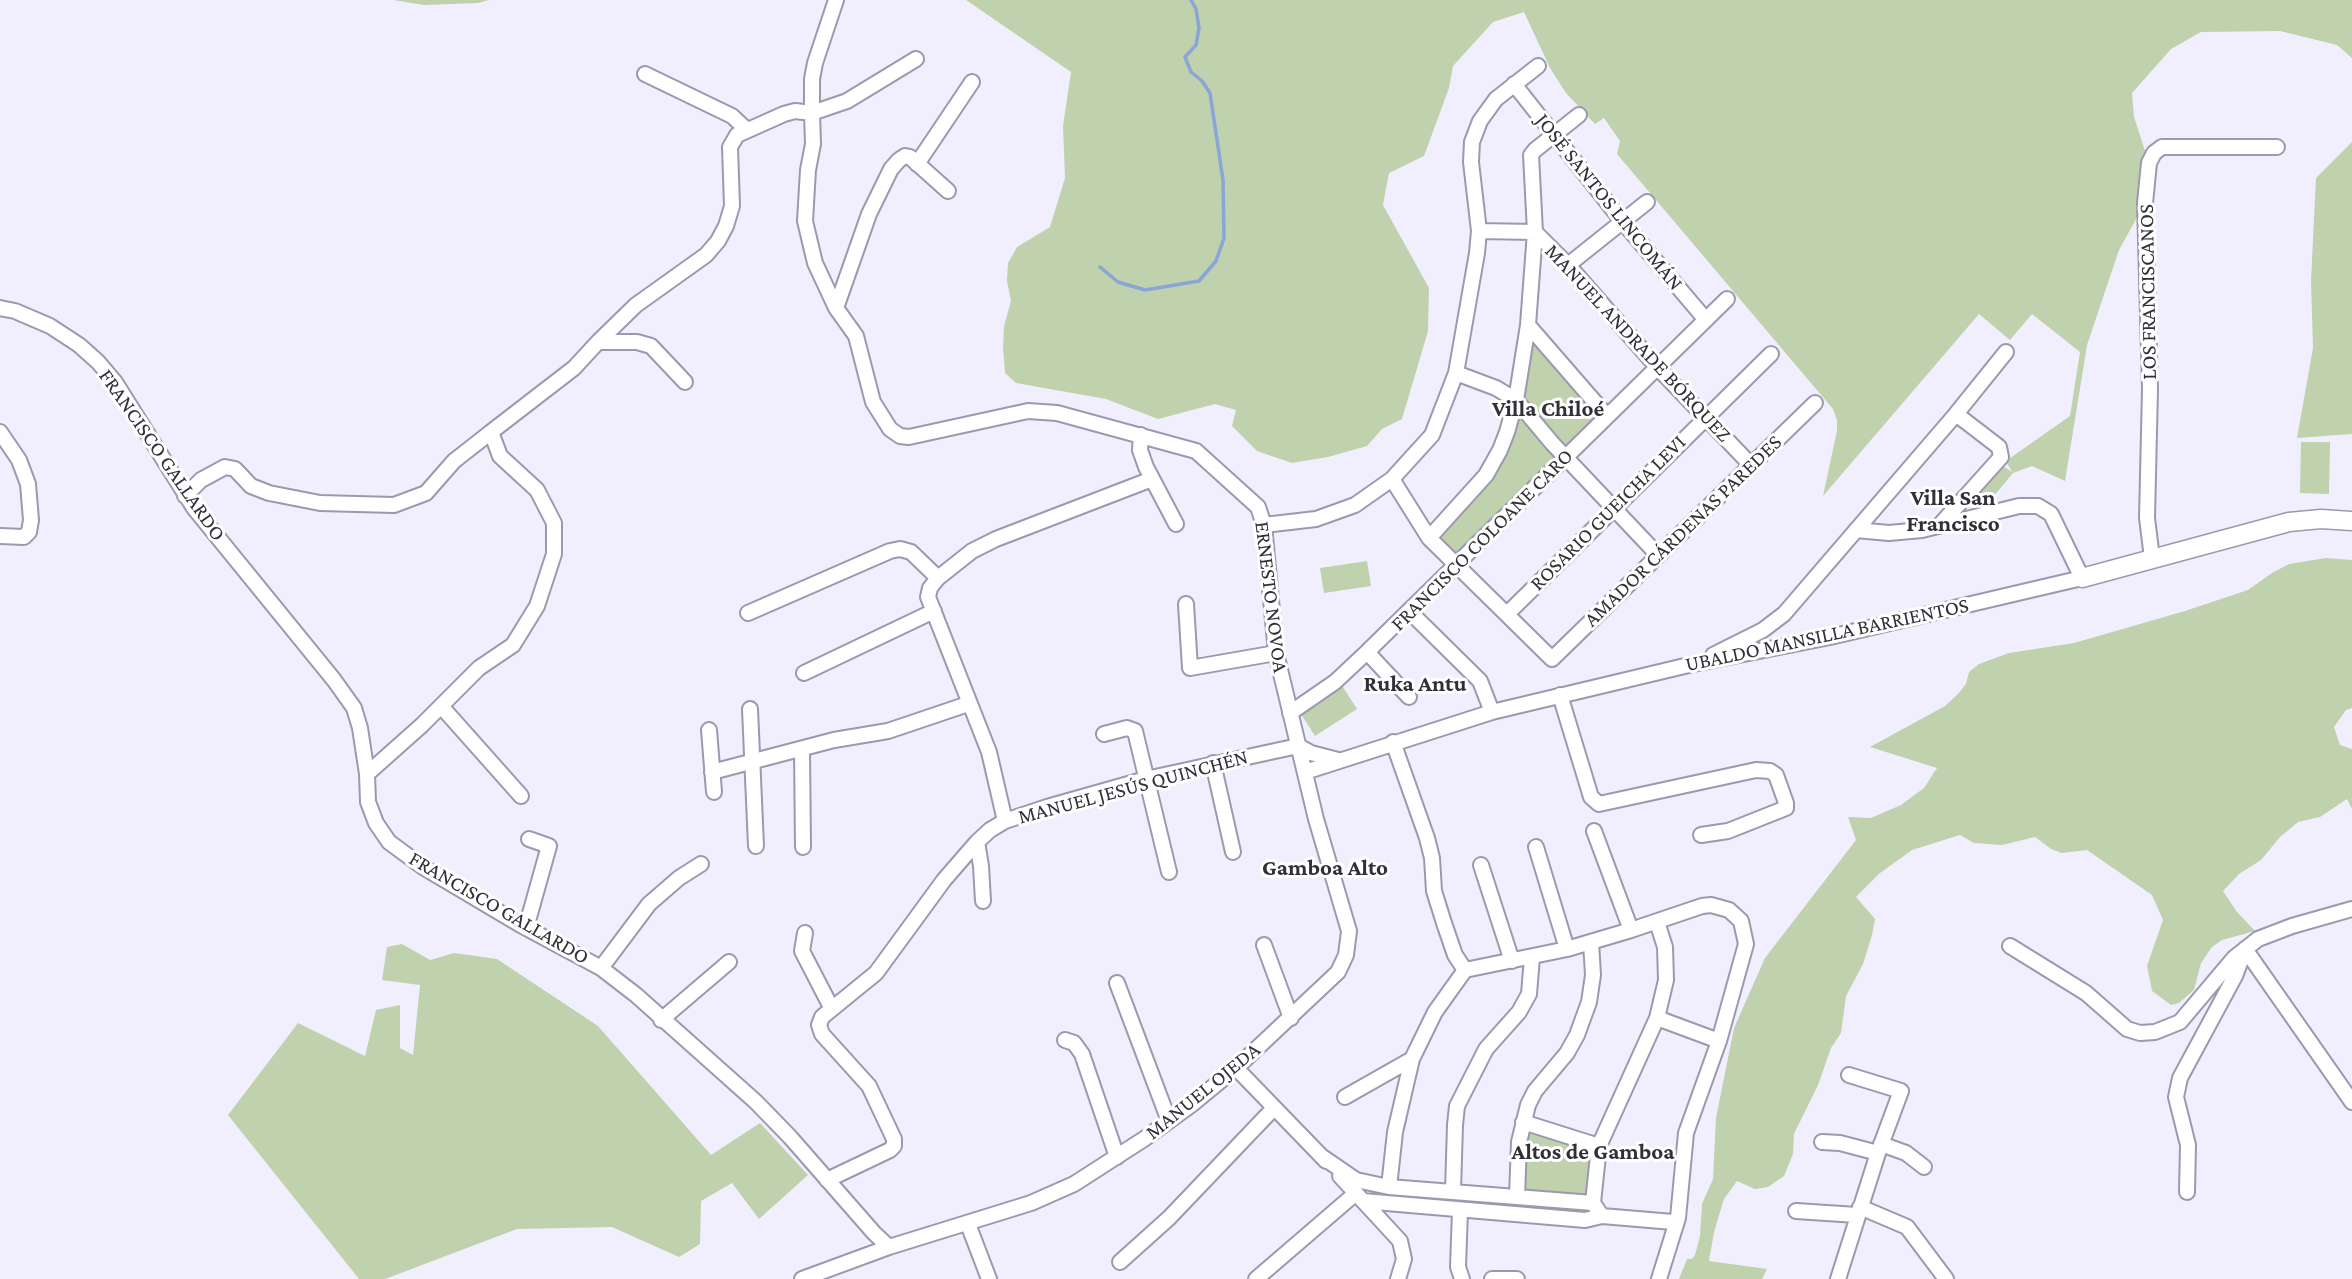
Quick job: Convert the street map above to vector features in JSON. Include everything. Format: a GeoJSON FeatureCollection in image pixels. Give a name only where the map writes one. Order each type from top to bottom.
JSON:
{"type":"FeatureCollection","features":[{"type":"Feature","properties":{"kind":"main road","name":"UBALDO MANSILLA BARRIENTOS"},"geometry":{"type":"LineString","coordinates":[[2082,578],[2289,522],[2321,519],[2352,521]]}},
{"type":"Feature","properties":{"kind":"street","name":"ERNESTO NOVOA"},"geometry":{"type":"LineString","coordinates":[[836,0],[812,79],[813,144],[806,190],[805,220],[815,263],[836,308],[856,336],[873,402],[890,429],[900,436],[909,437],[1028,411],[1058,413],[1196,451],[1253,502],[1261,514],[1264,526],[1276,653],[1313,804]]}},
{"type":"Feature","properties":{"kind":"street"},"geometry":{"type":"LineString","coordinates":[[185,496],[201,480],[225,467],[235,469],[251,486],[268,493],[320,503],[394,505],[426,494],[454,461],[565,376],[636,304],[706,256],[726,226],[732,206],[730,147],[737,135],[795,111],[812,113],[847,102],[916,59]]}},
{"type":"Feature","properties":{"kind":"street"},"geometry":{"type":"LineString","coordinates":[[1264,526],[1316,519],[1366,498],[1392,479],[1432,435],[1456,373],[1474,276],[1479,231],[1471,162],[1472,142],[1485,113],[1496,99],[1538,66]]}},
{"type":"Feature","properties":{"kind":"street"},"geometry":{"type":"LineString","coordinates":[[645,74],[732,116],[747,130]]}},
{"type":"Feature","properties":{"kind":"street"},"geometry":{"type":"LineString","coordinates":[[917,164],[972,82]]}},
{"type":"Feature","properties":{"kind":"street","name":"JOSÉ SANTOS LINCOMÁN"},"geometry":{"type":"LineString","coordinates":[[1514,84],[1622,221],[1706,320]]}},
{"type":"Feature","properties":{"kind":"street"},"geometry":{"type":"LineString","coordinates":[[1429,538],[1486,475],[1500,450],[1516,400],[1528,325],[1535,232],[1531,155],[1579,115]]}},
{"type":"Feature","properties":{"kind":"street","name":"LOS FRANCISCANOS"},"geometry":{"type":"LineString","coordinates":[[2152,558],[2147,518],[2150,389],[2145,203],[2149,163],[2154,153],[2162,146],[2277,147]]}},
{"type":"Feature","properties":{"kind":"street"},"geometry":{"type":"LineString","coordinates":[[836,308],[869,214],[891,169],[905,156],[948,191]]}},
{"type":"Feature","properties":{"kind":"street"},"geometry":{"type":"LineString","coordinates":[[1568,265],[1647,202]]}},
{"type":"Feature","properties":{"kind":"street","name":"MANUEL ANDRADE BÓRQUEZ"},"geometry":{"type":"LineString","coordinates":[[1479,231],[1535,232],[1568,265],[1704,418],[1750,464]]}},
{"type":"Feature","properties":{"kind":"street","name":"FRANCISCO COLOANE CARO"},"geometry":{"type":"LineString","coordinates":[[1290,713],[1335,682],[1410,612],[1727,299]]}},
{"type":"Feature","properties":{"kind":"street","name":"FRANCISCO GALLARDO"},"geometry":{"type":"LineString","coordinates":[[0,308],[15,311],[50,326],[79,345],[98,362],[115,382],[185,496],[334,680],[354,708],[367,774],[368,802],[376,822],[389,842],[423,867],[526,928],[601,968],[636,995],[756,1102],[889,1247]]}},
{"type":"Feature","properties":{"kind":"street"},"geometry":{"type":"LineString","coordinates":[[1528,325],[1607,416]]}},
{"type":"Feature","properties":{"kind":"street"},"geometry":{"type":"LineString","coordinates":[[598,342],[636,342],[651,346],[685,382]]}},
{"type":"Feature","properties":{"kind":"street"},"geometry":{"type":"LineString","coordinates":[[1693,664],[1754,635],[1774,622],[1956,414],[2006,352]]}},
{"type":"Feature","properties":{"kind":"street","name":"ROSARIO GUEICHA LEVI"},"geometry":{"type":"LineString","coordinates":[[1507,614],[1771,354]]}},
{"type":"Feature","properties":{"kind":"street"},"geometry":{"type":"LineString","coordinates":[[1456,373],[1496,388],[1516,400],[1565,457],[1657,554]]}},
{"type":"Feature","properties":{"kind":"street","name":"AMADOR CÁRDENAS PAREDES"},"geometry":{"type":"LineString","coordinates":[[1507,614],[1552,659],[1815,403]]}},
{"type":"Feature","properties":{"kind":"street"},"geometry":{"type":"LineString","coordinates":[[1940,525],[2001,457],[1999,447],[1956,414]]}},
{"type":"Feature","properties":{"kind":"street"},"geometry":{"type":"LineString","coordinates":[[0,432],[19,460],[27,484],[31,520],[29,532],[24,537],[0,536]]}},
{"type":"Feature","properties":{"kind":"street"},"geometry":{"type":"LineString","coordinates":[[367,774],[479,668],[513,645],[537,606],[554,554],[554,523],[537,490],[500,456],[491,432]]}},
{"type":"Feature","properties":{"kind":"street"},"geometry":{"type":"LineString","coordinates":[[1141,435],[1140,450],[1176,524]]}},
{"type":"Feature","properties":{"kind":"street"},"geometry":{"type":"LineString","coordinates":[[1005,821],[989,752],[968,704],[928,592],[938,578],[972,551],[996,539],[1152,479]]}},
{"type":"Feature","properties":{"kind":"street"},"geometry":{"type":"LineString","coordinates":[[1392,479],[1429,538],[1507,614]]}},
{"type":"Feature","properties":{"kind":"street"},"geometry":{"type":"LineString","coordinates":[[1856,530],[1889,533],[1940,525],[2019,506],[2038,506],[2051,514],[2082,578]]}},
{"type":"Feature","properties":{"kind":"street"},"geometry":{"type":"LineString","coordinates":[[748,613],[900,549],[911,552],[938,578]]}},
{"type":"Feature","properties":{"kind":"street","name":"UBALDO MANSILLA BARRIENTOS"},"geometry":{"type":"LineString","coordinates":[[1305,772],[1492,712],[1560,695],[1693,664],[1830,637],[2082,578]]}},
{"type":"Feature","properties":{"kind":"street"},"geometry":{"type":"LineString","coordinates":[[1186,604],[1190,668],[1276,653]]}},
{"type":"Feature","properties":{"kind":"street"},"geometry":{"type":"LineString","coordinates":[[804,673],[933,611]]}},
{"type":"Feature","properties":{"kind":"street"},"geometry":{"type":"LineString","coordinates":[[1410,612],[1480,681],[1492,712]]}},
{"type":"Feature","properties":{"kind":"street"},"geometry":{"type":"LineString","coordinates":[[1367,652],[1409,697]]}},
{"type":"Feature","properties":{"kind":"street"},"geometry":{"type":"LineString","coordinates":[[1560,695],[1591,797],[1599,804],[1756,770],[1770,771],[1776,775],[1786,808],[1728,831],[1700,835]]}},
{"type":"Feature","properties":{"kind":"street"},"geometry":{"type":"LineString","coordinates":[[712,772],[834,740],[888,731],[968,704]]}},
{"type":"Feature","properties":{"kind":"street"},"geometry":{"type":"LineString","coordinates":[[441,706],[521,796]]}},
{"type":"Feature","properties":{"kind":"street"},"geometry":{"type":"LineString","coordinates":[[750,709],[756,846]]}},
{"type":"Feature","properties":{"kind":"street"},"geometry":{"type":"LineString","coordinates":[[1104,734],[1128,728],[1135,731],[1169,872]]}},
{"type":"Feature","properties":{"kind":"street"},"geometry":{"type":"LineString","coordinates":[[709,730],[713,792]]}},
{"type":"Feature","properties":{"kind":"street"},"geometry":{"type":"LineString","coordinates":[[1393,742],[1427,838],[1432,858],[1434,891],[1444,923],[1455,955],[1465,970]]}},
{"type":"Feature","properties":{"kind":"street"},"geometry":{"type":"LineString","coordinates":[[1298,746],[1311,753],[1338,760],[1317,782],[1313,804]]}},
{"type":"Feature","properties":{"kind":"street","name":"MANUEL JESÚS QUINCHÉN"},"geometry":{"type":"LineString","coordinates":[[832,1009],[876,973],[944,880],[977,842],[1005,821],[1146,779],[1298,746]]}},
{"type":"Feature","properties":{"kind":"street"},"geometry":{"type":"LineString","coordinates":[[802,749],[803,847]]}},
{"type":"Feature","properties":{"kind":"street"},"geometry":{"type":"LineString","coordinates":[[1213,763],[1233,852]]}},
{"type":"Feature","properties":{"kind":"street","name":"MANUEL OJEDA"},"geometry":{"type":"LineString","coordinates":[[802,1279],[889,1247],[1051,1196],[1117,1157],[1169,1121],[1236,1068],[1333,979],[1343,964],[1349,940],[1347,920],[1313,804]]}},
{"type":"Feature","properties":{"kind":"street"},"geometry":{"type":"LineString","coordinates":[[1594,831],[1631,930]]}},
{"type":"Feature","properties":{"kind":"street"},"geometry":{"type":"LineString","coordinates":[[526,928],[549,846],[529,839]]}},
{"type":"Feature","properties":{"kind":"street"},"geometry":{"type":"LineString","coordinates":[[977,842],[983,901]]}},
{"type":"Feature","properties":{"kind":"street"},"geometry":{"type":"LineString","coordinates":[[1536,847],[1567,949]]}},
{"type":"Feature","properties":{"kind":"street"},"geometry":{"type":"LineString","coordinates":[[601,968],[649,904],[667,887],[701,864]]}},
{"type":"Feature","properties":{"kind":"street"},"geometry":{"type":"LineString","coordinates":[[1482,865],[1512,961]]}},
{"type":"Feature","properties":{"kind":"street"},"geometry":{"type":"LineString","coordinates":[[1389,1187],[1395,1132],[1412,1059],[1435,1012],[1465,970],[1567,949],[1702,906],[1720,907],[1737,915],[1746,944],[1719,1041],[1686,1133],[1682,1193],[1676,1225],[1659,1279]]}},
{"type":"Feature","properties":{"kind":"street"},"geometry":{"type":"LineString","coordinates":[[2010,946],[2086,993],[2127,1029],[2140,1033],[2162,1030],[2180,1022],[2234,958],[2258,939],[2352,909]]}},
{"type":"Feature","properties":{"kind":"street"},"geometry":{"type":"LineString","coordinates":[[1602,1216],[1593,1203],[1599,1146],[1657,1018],[1666,981],[1665,947],[1657,922]]}},
{"type":"Feature","properties":{"kind":"street"},"geometry":{"type":"LineString","coordinates":[[805,933],[802,951],[832,1009],[822,1017],[819,1025],[822,1034],[869,1086],[894,1139],[894,1146],[890,1150],[827,1180]]}},
{"type":"Feature","properties":{"kind":"street"},"geometry":{"type":"LineString","coordinates":[[1517,1197],[1519,1142],[1523,1122],[1535,1091],[1567,1053],[1584,1018],[1592,988],[1591,942]]}},
{"type":"Feature","properties":{"kind":"street"},"geometry":{"type":"LineString","coordinates":[[1264,945],[1290,1018]]}},
{"type":"Feature","properties":{"kind":"street"},"geometry":{"type":"LineString","coordinates":[[2245,949],[2352,1102]]}},
{"type":"Feature","properties":{"kind":"street"},"geometry":{"type":"LineString","coordinates":[[2187,1192],[2188,1145],[2176,1097],[2180,1078],[2235,976],[2245,949]]}},
{"type":"Feature","properties":{"kind":"street"},"geometry":{"type":"LineString","coordinates":[[1453,1191],[1457,1106],[1486,1049],[1519,1013],[1529,994],[1532,957]]}},
{"type":"Feature","properties":{"kind":"street"},"geometry":{"type":"LineString","coordinates":[[661,1020],[729,962]]}},
{"type":"Feature","properties":{"kind":"street"},"geometry":{"type":"LineString","coordinates":[[1117,983],[1169,1121]]}},
{"type":"Feature","properties":{"kind":"street"},"geometry":{"type":"LineString","coordinates":[[1657,1018],[1719,1041]]}},
{"type":"Feature","properties":{"kind":"street"},"geometry":{"type":"LineString","coordinates":[[1065,1040],[1074,1043],[1082,1054],[1117,1157]]}},
{"type":"Feature","properties":{"kind":"street"},"geometry":{"type":"LineString","coordinates":[[1345,1097],[1412,1059]]}},
{"type":"Feature","properties":{"kind":"street"},"geometry":{"type":"LineString","coordinates":[[1236,1068],[1400,1241],[1404,1259],[1398,1279]]}},
{"type":"Feature","properties":{"kind":"street"},"geometry":{"type":"LineString","coordinates":[[1841,1278],[1859,1211],[1901,1091],[1849,1075]]}},
{"type":"Feature","properties":{"kind":"street"},"geometry":{"type":"LineString","coordinates":[[1120,1262],[1169,1218],[1274,1108]]}},
{"type":"Feature","properties":{"kind":"street"},"geometry":{"type":"LineString","coordinates":[[1523,1122],[1599,1146]]}},
{"type":"Feature","properties":{"kind":"street"},"geometry":{"type":"LineString","coordinates":[[1822,1142],[1906,1153],[1924,1167]]}},
{"type":"Feature","properties":{"kind":"street"},"geometry":{"type":"LineString","coordinates":[[1321,1156],[1356,1180],[1389,1187],[1593,1203]]}},
{"type":"Feature","properties":{"kind":"street"},"geometry":{"type":"LineString","coordinates":[[1256,1279],[1360,1197],[1460,1210],[1585,1220],[1602,1216],[1673,1222],[1676,1225]]}},
{"type":"Feature","properties":{"kind":"street"},"geometry":{"type":"LineString","coordinates":[[1460,1210],[1458,1267],[1462,1279]]}},
{"type":"Feature","properties":{"kind":"street"},"geometry":{"type":"LineString","coordinates":[[1796,1211],[1859,1211],[1907,1227],[1946,1279]]}},
{"type":"Feature","properties":{"kind":"street"},"geometry":{"type":"LineString","coordinates":[[968,1224],[989,1279]]}},
{"type":"Feature","properties":{"kind":"street"},"geometry":{"type":"LineString","coordinates":[[1492,1279],[1517,1279]]}},
{"type":"Feature","properties":{"kind":"green space"},"geometry":{"type":"Polygon","coordinates":[[[393,0],[489,0],[478,3],[424,5],[393,0]]]}},
{"type":"Feature","properties":{"kind":"green space"},"geometry":{"type":"Polygon","coordinates":[[[966,0],[2352,0],[2352,58],[2337,45],[2280,31],[2201,32],[2171,49],[2132,93],[2134,117],[2149,163],[2145,203],[2119,250],[2087,345],[2065,481],[2032,466],[2013,473],[1988,503],[1963,505],[2000,464],[2012,472],[2006,461],[2070,416],[2080,352],[2032,314],[2010,340],[1979,314],[1823,496],[1837,431],[1833,409],[1617,154],[1620,141],[1604,118],[1595,124],[1566,93],[1550,68],[1524,12],[1493,22],[1453,66],[1449,88],[1424,156],[1389,173],[1383,205],[1429,288],[1428,331],[1402,419],[1382,429],[1367,446],[1328,457],[1292,463],[1257,451],[1232,426],[1236,410],[1215,404],[1158,419],[1106,399],[1016,383],[1005,373],[1003,348],[1004,326],[1011,301],[1007,281],[1008,263],[1017,247],[1050,227],[1065,178],[1063,126],[1071,72],[966,0]]]}},
{"type":"Feature","properties":{"kind":"green space"},"geometry":{"type":"Polygon","coordinates":[[[2352,142],[2352,434],[2297,438],[2313,348],[2311,281],[2316,178],[2352,142]]]}},
{"type":"Feature","properties":{"kind":"green space"},"geometry":{"type":"Polygon","coordinates":[[[1528,328],[1606,415],[1456,562],[1431,538],[1491,470],[1528,328]]]}},
{"type":"Feature","properties":{"kind":"green space"},"geometry":{"type":"Polygon","coordinates":[[[2301,442],[2330,442],[2329,494],[2300,493],[2301,442]]]}},
{"type":"Feature","properties":{"kind":"green space"},"geometry":{"type":"Polygon","coordinates":[[[2326,558],[2352,560],[2352,708],[2346,710],[2334,727],[2340,745],[2352,749],[2352,809],[2347,799],[2320,817],[2298,822],[2280,837],[2261,860],[2239,874],[2223,891],[2237,912],[2255,931],[2222,940],[2212,947],[2201,963],[2194,990],[2179,1003],[2171,1005],[2152,991],[2147,966],[2163,920],[2152,895],[2087,850],[2062,853],[2051,849],[2035,837],[2002,845],[1974,843],[1960,835],[1912,850],[1880,873],[1856,897],[1875,919],[1872,935],[1863,964],[1846,996],[1841,1033],[1831,1048],[1818,1085],[1794,1134],[1793,1154],[1784,1176],[1768,1187],[1755,1189],[1737,1181],[1724,1199],[1709,1261],[1767,1269],[1762,1279],[1679,1279],[1687,1259],[1692,1259],[1695,1255],[1700,1236],[1702,1204],[1713,1179],[1716,1118],[1734,1028],[1765,958],[1856,840],[1848,817],[1871,818],[1901,805],[1924,788],[1937,768],[1870,747],[1945,706],[1966,684],[1969,672],[1979,664],[2009,653],[2074,643],[2185,611],[2248,590],[2289,564],[2326,558]]]}},
{"type":"Feature","properties":{"kind":"green space"},"geometry":{"type":"Polygon","coordinates":[[[1367,561],[1371,586],[1324,593],[1320,568],[1367,561]]]}},
{"type":"Feature","properties":{"kind":"green space"},"geometry":{"type":"Polygon","coordinates":[[[1341,684],[1357,709],[1315,736],[1299,711],[1341,684]]]}},
{"type":"Feature","properties":{"kind":"green space"},"geometry":{"type":"Polygon","coordinates":[[[402,944],[430,960],[454,953],[497,959],[598,1026],[711,1155],[760,1123],[808,1175],[759,1219],[732,1183],[701,1201],[700,1244],[679,1257],[612,1227],[517,1229],[385,1279],[359,1279],[228,1115],[298,1023],[365,1056],[376,1010],[400,1005],[400,1048],[413,1055],[420,985],[382,980],[387,947],[402,944]]]}},
{"type":"Feature","properties":{"kind":"green space"},"geometry":{"type":"Polygon","coordinates":[[[1526,1126],[1594,1149],[1587,1197],[1520,1192],[1526,1126]]]}},
{"type":"Feature","properties":{"kind":"waterway"},"geometry":{"type":"LineString","coordinates":[[1100,267],[1118,282],[1145,290],[1199,281],[1216,261],[1224,238],[1223,180],[1210,93],[1202,81],[1191,72],[1185,57],[1196,45],[1199,28],[1196,9],[1191,0]]}},
{"type":"Feature","properties":{"kind":"district","name":"Villa Chiloé"},"geometry":{"type":"Point","coordinates":[1548,409]}},
{"type":"Feature","properties":{"kind":"district","name":"Villa San Francisco"},"geometry":{"type":"Point","coordinates":[1953,511]}},
{"type":"Feature","properties":{"kind":"district","name":"Ruka Antu"},"geometry":{"type":"Point","coordinates":[1415,684]}},
{"type":"Feature","properties":{"kind":"district","name":"Gamboa Alto"},"geometry":{"type":"Point","coordinates":[1325,868]}},
{"type":"Feature","properties":{"kind":"district","name":"Altos de Gamboa"},"geometry":{"type":"Point","coordinates":[1593,1152]}}]}
